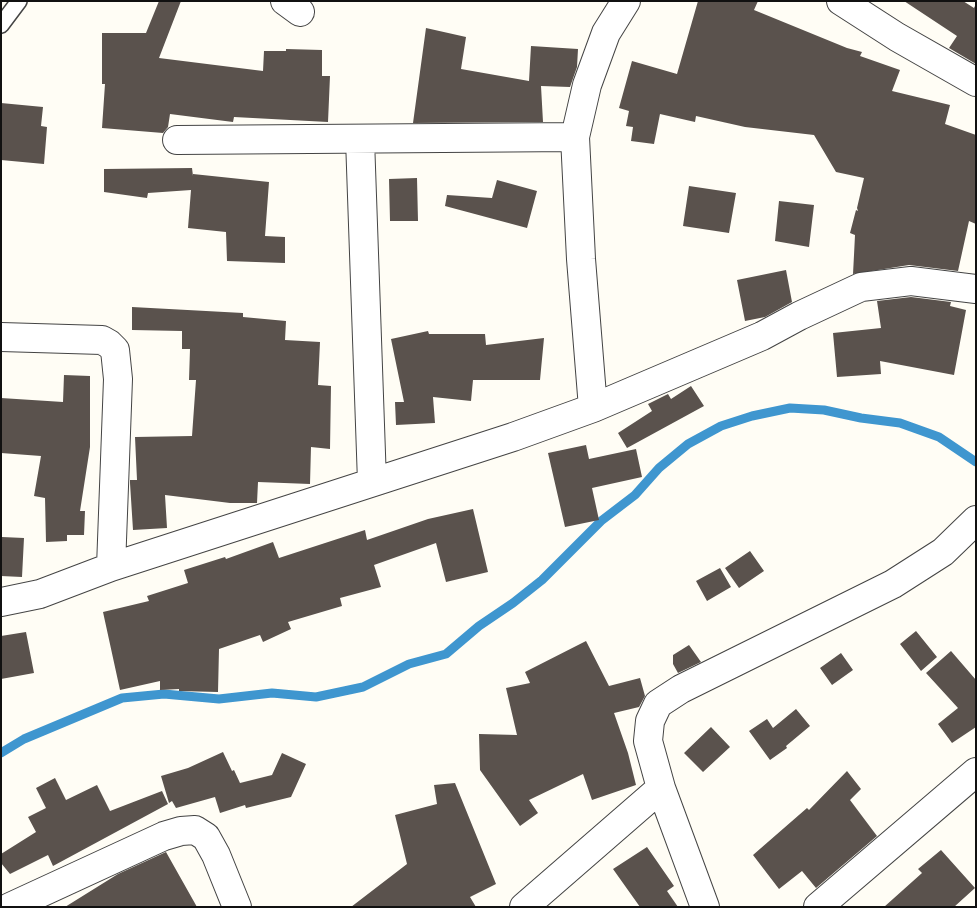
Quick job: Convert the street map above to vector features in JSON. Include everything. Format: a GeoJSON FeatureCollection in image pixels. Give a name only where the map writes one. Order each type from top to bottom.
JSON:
{"type":"FeatureCollection","features":[{"type":"Feature","properties":{"kind":"street"},"geometry":{"type":"LineString","coordinates":[[593,408],[581,259],[575,137],[587,85],[606,33],[626,1]]}},
{"type":"Feature","properties":{"kind":"street"},"geometry":{"type":"LineString","coordinates":[[841,1],[897,37],[976,82]]}},
{"type":"Feature","properties":{"kind":"street"},"geometry":{"type":"LineString","coordinates":[[177,140],[575,137]]}},
{"type":"Feature","properties":{"kind":"street"},"geometry":{"type":"LineString","coordinates":[[360,139],[372,482]]}},
{"type":"Feature","properties":{"kind":"street"},"geometry":{"type":"LineString","coordinates":[[1,602],[40,594],[111,567],[513,437],[593,408],[762,336],[799,316],[861,287],[911,281],[976,289]]}},
{"type":"Feature","properties":{"kind":"street"},"geometry":{"type":"LineString","coordinates":[[1,337],[102,340],[115,350],[118,379],[111,567]]}},
{"type":"Feature","properties":{"kind":"street"},"geometry":{"type":"LineString","coordinates":[[705,907],[661,788],[648,741],[650,721],[658,704],[681,689],[893,584],[943,552],[976,520]]}},
{"type":"Feature","properties":{"kind":"street"},"geometry":{"type":"LineString","coordinates":[[818,907],[976,772]]}},
{"type":"Feature","properties":{"kind":"street"},"geometry":{"type":"LineString","coordinates":[[524,907],[661,788]]}},
{"type":"Feature","properties":{"kind":"street"},"geometry":{"type":"LineString","coordinates":[[10,907],[164,836],[181,831],[195,830],[206,837],[216,855],[237,907]]}},
{"type":"Feature","properties":{"kind":"lane"},"geometry":{"type":"LineString","coordinates":[[1,25],[19,1]]}},
{"type":"Feature","properties":{"kind":"building"},"geometry":{"type":"Polygon","coordinates":[[[159,1],[181,1],[159,58],[263,71],[264,51],[286,51],[286,49],[322,50],[322,76],[330,76],[328,122],[234,117],[233,122],[170,114],[168,127],[163,133],[102,128],[105,84],[102,84],[102,33],[146,33],[159,1]]]}},
{"type":"Feature","properties":{"kind":"building"},"geometry":{"type":"Polygon","coordinates":[[[698,1],[758,1],[754,10],[847,48],[862,52],[860,56],[900,70],[892,91],[950,105],[945,124],[976,135],[976,224],[969,221],[958,271],[909,265],[853,274],[855,235],[850,233],[856,210],[858,211],[857,208],[864,178],[836,172],[814,135],[745,127],[696,116],[695,122],[660,114],[654,144],[631,141],[633,127],[626,126],[629,111],[619,108],[632,61],[677,74],[698,1]]]}},
{"type":"Feature","properties":{"kind":"building"},"geometry":{"type":"Polygon","coordinates":[[[904,1],[963,1],[974,8],[976,4],[976,64],[949,48],[957,36],[904,1]]]}},
{"type":"Feature","properties":{"kind":"building"},"geometry":{"type":"Polygon","coordinates":[[[426,28],[466,37],[461,69],[529,81],[531,46],[578,49],[577,67],[570,87],[541,86],[543,122],[413,123],[426,28]]]}},
{"type":"Feature","properties":{"kind":"building"},"geometry":{"type":"Polygon","coordinates":[[[1,103],[43,107],[41,126],[47,127],[44,164],[1,160],[1,103]]]}},
{"type":"Feature","properties":{"kind":"building"},"geometry":{"type":"Polygon","coordinates":[[[192,168],[193,176],[193,174],[269,182],[265,236],[285,237],[285,263],[227,261],[226,232],[188,228],[191,190],[148,193],[147,198],[104,192],[104,169],[192,168]]]}},
{"type":"Feature","properties":{"kind":"building"},"geometry":{"type":"Polygon","coordinates":[[[417,178],[418,221],[390,221],[389,179],[417,178]]]}},
{"type":"Feature","properties":{"kind":"building"},"geometry":{"type":"Polygon","coordinates":[[[497,180],[537,191],[527,228],[445,206],[447,195],[492,198],[497,180]]]}},
{"type":"Feature","properties":{"kind":"building"},"geometry":{"type":"Polygon","coordinates":[[[689,186],[736,193],[729,233],[683,226],[689,186]]]}},
{"type":"Feature","properties":{"kind":"building"},"geometry":{"type":"Polygon","coordinates":[[[779,201],[814,205],[809,247],[775,241],[779,201]]]}},
{"type":"Feature","properties":{"kind":"building"},"geometry":{"type":"Polygon","coordinates":[[[786,270],[792,302],[765,317],[745,321],[737,280],[786,270]]]}},
{"type":"Feature","properties":{"kind":"building"},"geometry":{"type":"Polygon","coordinates":[[[911,297],[951,302],[950,306],[966,310],[954,375],[880,361],[881,374],[837,377],[833,333],[881,328],[877,301],[911,297]]]}},
{"type":"Feature","properties":{"kind":"building"},"geometry":{"type":"Polygon","coordinates":[[[132,307],[243,313],[243,317],[286,321],[285,340],[320,342],[318,385],[331,386],[330,449],[311,447],[310,484],[258,482],[257,503],[230,503],[165,495],[167,528],[133,530],[130,480],[137,480],[135,437],[192,436],[196,380],[189,380],[190,349],[182,349],[182,331],[132,330],[132,307]]]}},
{"type":"Feature","properties":{"kind":"building"},"geometry":{"type":"Polygon","coordinates":[[[428,331],[429,334],[485,334],[486,345],[544,338],[540,380],[473,380],[471,401],[433,397],[435,423],[396,425],[395,402],[404,402],[391,339],[428,331]]]}},
{"type":"Feature","properties":{"kind":"building"},"geometry":{"type":"Polygon","coordinates":[[[64,375],[90,376],[90,447],[80,511],[85,511],[84,535],[67,535],[67,541],[46,542],[45,498],[34,496],[41,456],[1,453],[1,398],[63,402],[64,375]]]}},
{"type":"Feature","properties":{"kind":"building"},"geometry":{"type":"Polygon","coordinates":[[[691,386],[704,406],[627,448],[618,433],[652,411],[648,404],[668,394],[671,399],[691,386]]]}},
{"type":"Feature","properties":{"kind":"building"},"geometry":{"type":"Polygon","coordinates":[[[586,445],[589,459],[636,449],[642,477],[592,488],[599,520],[565,527],[548,453],[586,445]]]}},
{"type":"Feature","properties":{"kind":"building"},"geometry":{"type":"Polygon","coordinates":[[[473,509],[488,572],[446,582],[436,543],[374,565],[381,587],[340,598],[342,606],[288,622],[291,629],[263,642],[260,635],[219,649],[218,692],[179,691],[179,689],[160,690],[160,681],[120,690],[103,612],[149,601],[147,596],[188,583],[184,570],[225,557],[226,559],[273,542],[279,558],[365,530],[367,540],[428,519],[473,509]]]}},
{"type":"Feature","properties":{"kind":"building"},"geometry":{"type":"Polygon","coordinates":[[[2,537],[24,538],[22,577],[1,576],[2,537]]]}},
{"type":"Feature","properties":{"kind":"building"},"geometry":{"type":"Polygon","coordinates":[[[750,551],[764,571],[739,588],[725,568],[750,551]]]}},
{"type":"Feature","properties":{"kind":"building"},"geometry":{"type":"Polygon","coordinates":[[[720,568],[731,587],[707,601],[696,581],[720,568]]]}},
{"type":"Feature","properties":{"kind":"building"},"geometry":{"type":"Polygon","coordinates":[[[916,631],[937,657],[921,671],[900,644],[916,631]]]}},
{"type":"Feature","properties":{"kind":"building"},"geometry":{"type":"Polygon","coordinates":[[[26,632],[34,673],[1,679],[1,636],[26,632]]]}},
{"type":"Feature","properties":{"kind":"building"},"geometry":{"type":"Polygon","coordinates":[[[586,641],[609,686],[640,678],[645,696],[639,707],[614,713],[628,753],[636,785],[592,800],[583,774],[529,800],[538,813],[520,826],[480,770],[479,734],[517,735],[506,688],[530,683],[525,672],[586,641]]]}},
{"type":"Feature","properties":{"kind":"building"},"geometry":{"type":"Polygon","coordinates":[[[689,645],[701,662],[678,673],[673,664],[673,655],[689,645]]]}},
{"type":"Feature","properties":{"kind":"building"},"geometry":{"type":"Polygon","coordinates":[[[951,651],[976,680],[976,727],[952,743],[938,724],[958,708],[926,673],[951,651]]]}},
{"type":"Feature","properties":{"kind":"building"},"geometry":{"type":"Polygon","coordinates":[[[841,653],[853,670],[832,685],[820,668],[841,653]]]}},
{"type":"Feature","properties":{"kind":"building"},"geometry":{"type":"Polygon","coordinates":[[[796,709],[810,726],[786,746],[787,748],[770,760],[749,731],[767,719],[773,728],[796,709]]]}},
{"type":"Feature","properties":{"kind":"building"},"geometry":{"type":"Polygon","coordinates":[[[711,727],[730,747],[703,772],[684,753],[711,727]]]}},
{"type":"Feature","properties":{"kind":"building"},"geometry":{"type":"Polygon","coordinates":[[[223,752],[240,783],[272,775],[282,753],[306,764],[291,797],[246,808],[245,805],[220,813],[215,797],[176,808],[172,801],[169,803],[161,776],[188,768],[223,752]]]}},
{"type":"Feature","properties":{"kind":"building"},"geometry":{"type":"Polygon","coordinates":[[[847,771],[861,789],[850,800],[877,836],[816,888],[802,871],[779,889],[753,855],[807,808],[809,810],[847,771]]]}},
{"type":"Feature","properties":{"kind":"building"},"geometry":{"type":"Polygon","coordinates":[[[55,778],[66,800],[97,785],[110,811],[162,791],[168,804],[53,866],[48,855],[10,874],[1,863],[1,854],[36,832],[28,817],[46,808],[36,788],[55,778]]]}},
{"type":"Feature","properties":{"kind":"building"},"geometry":{"type":"Polygon","coordinates":[[[455,783],[496,884],[470,897],[476,907],[351,907],[407,864],[395,815],[437,804],[434,785],[455,783]]]}},
{"type":"Feature","properties":{"kind":"building"},"geometry":{"type":"Polygon","coordinates":[[[647,847],[674,886],[667,891],[678,907],[640,907],[613,869],[647,847]]]}},
{"type":"Feature","properties":{"kind":"building"},"geometry":{"type":"Polygon","coordinates":[[[941,850],[975,888],[954,907],[884,907],[922,873],[918,869],[941,850]]]}},
{"type":"Feature","properties":{"kind":"building"},"geometry":{"type":"Polygon","coordinates":[[[166,852],[197,907],[65,907],[118,874],[166,852]]]}},
{"type":"Feature","properties":{"kind":"waterway"},"geometry":{"type":"LineString","coordinates":[[1,753],[24,739],[122,698],[164,694],[219,699],[272,693],[316,697],[363,687],[409,664],[446,654],[479,626],[542,580],[601,521],[635,495],[659,468],[688,444],[721,426],[752,416],[790,408],[824,410],[861,418],[900,423],[939,437],[976,462]]}}]}
